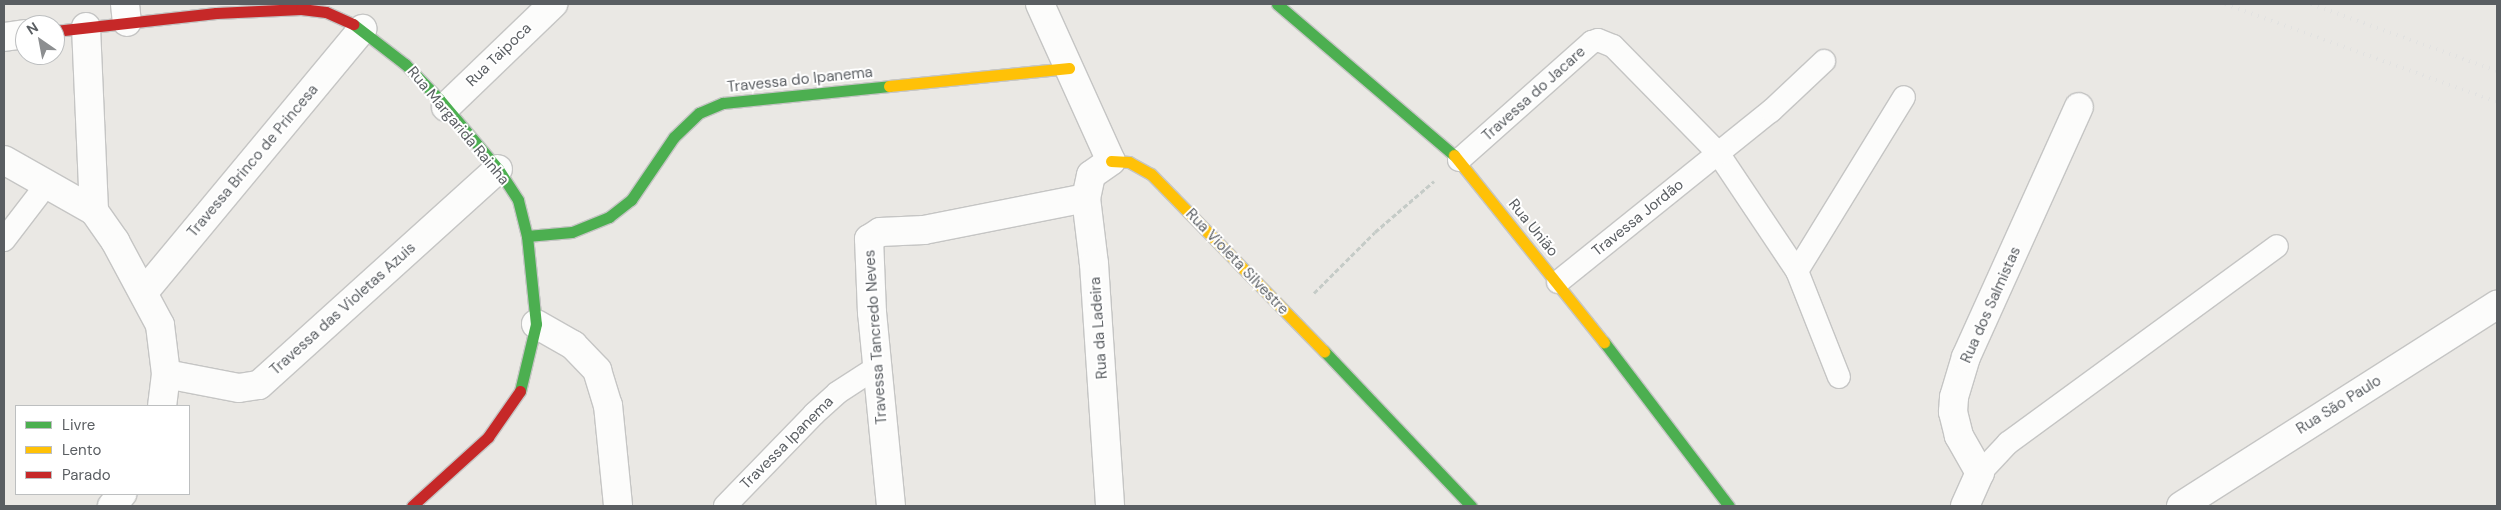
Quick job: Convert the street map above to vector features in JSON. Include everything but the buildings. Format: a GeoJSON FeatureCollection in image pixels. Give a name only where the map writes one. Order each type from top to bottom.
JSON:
{"type":"FeatureCollection","features":[{"type":"Feature","properties":{"kind":"street","name":"Rua Taipoca"},"geometry":{"type":"LineString","coordinates":[[446,107],[553,4]]}},
{"type":"Feature","properties":{"kind":"street"},"geometry":{"type":"LineString","coordinates":[[1040,4],[1111,161]]}},
{"type":"Feature","properties":{"kind":"street","name":"Rua União"},"geometry":{"type":"LineString","coordinates":[[1277,4],[1458,160],[1558,282],[1729,506]]}},
{"type":"Feature","properties":{"kind":"street","name":"Rua Margarida Rainha"},"geometry":{"type":"LineString","coordinates":[[65,30],[86,27],[126,13],[216,13],[318,7],[346,18],[405,64],[446,107],[498,169],[518,200],[527,236],[536,324],[522,388],[507,414],[488,437],[412,506]]}},
{"type":"Feature","properties":{"kind":"street"},"geometry":{"type":"LineString","coordinates":[[86,27],[94,211]]}},
{"type":"Feature","properties":{"kind":"street","name":"Travessa Brinco de Princesa"},"geometry":{"type":"LineString","coordinates":[[144,292],[362,29]]}},
{"type":"Feature","properties":{"kind":"street","name":"Travessa do Ipanema"},"geometry":{"type":"LineString","coordinates":[[527,236],[572,232],[609,217],[631,200],[674,137],[699,113],[716,105],[1070,68]]}},
{"type":"Feature","properties":{"kind":"street","name":"Rua dos Salmistas"},"geometry":{"type":"LineString","coordinates":[[1980,473],[1959,436],[1953,412],[1954,398],[1966,357],[2079,107]]}},
{"type":"Feature","properties":{"kind":"street"},"geometry":{"type":"LineString","coordinates":[[4,160],[94,211],[144,292],[160,325],[166,374],[162,405]]}},
{"type":"Feature","properties":{"kind":"street","name":"Rua da Ladeira"},"geometry":{"type":"LineString","coordinates":[[1110,506],[1094,264],[1086,198],[1092,175],[1111,161]]}},
{"type":"Feature","properties":{"kind":"street","name":"Rua Violeta Silvestre"},"geometry":{"type":"LineString","coordinates":[[1111,161],[1129,162],[1151,174],[1433,462],[1471,506]]}},
{"type":"Feature","properties":{"kind":"street","name":"Travessa das Violetas Azuis"},"geometry":{"type":"LineString","coordinates":[[166,374],[238,388],[258,385],[498,169]]}},
{"type":"Feature","properties":{"kind":"street","name":"Travessa Tancredo Neves"},"geometry":{"type":"LineString","coordinates":[[891,506],[877,367],[869,249],[873,235],[966,223],[1086,198]]}},
{"type":"Feature","properties":{"kind":"street","name":"Rua São Paulo"},"geometry":{"type":"LineString","coordinates":[[2182,506],[2497,305]]}},
{"type":"Feature","properties":{"kind":"street"},"geometry":{"type":"LineString","coordinates":[[536,324],[573,345],[597,370],[608,405],[618,506]]}},
{"type":"Feature","properties":{"kind":"street"},"geometry":{"type":"LineString","coordinates":[[1964,506],[1980,473]]}},
{"type":"Feature","properties":{"kind":"lane","name":"Travessa do Jacare"},"geometry":{"type":"LineString","coordinates":[[1458,160],[1584,48],[1598,40],[1614,46],[1718,153]]}},
{"type":"Feature","properties":{"kind":"lane","name":"Travessa Jordão"},"geometry":{"type":"LineString","coordinates":[[1558,282],[1771,111],[1824,61]]}},
{"type":"Feature","properties":{"kind":"lane"},"geometry":{"type":"LineString","coordinates":[[1797,271],[1904,97]]}},
{"type":"Feature","properties":{"kind":"lane"},"geometry":{"type":"LineString","coordinates":[[1718,153],[1797,271],[1838,377]]}},
{"type":"Feature","properties":{"kind":"lane"},"geometry":{"type":"LineString","coordinates":[[4,240],[47,184]]}},
{"type":"Feature","properties":{"kind":"lane"},"geometry":{"type":"LineString","coordinates":[[1980,473],[2008,443],[2277,246]]}},
{"type":"Feature","properties":{"kind":"lane","name":"Travessa Ipanema"},"geometry":{"type":"LineString","coordinates":[[725,506],[814,414],[877,367]]}},
{"type":"Feature","properties":{"kind":"path"},"geometry":{"type":"LineString","coordinates":[[1291,316],[1375,232],[1458,160]]}},
{"type":"Feature","properties":{"kind":"railway"},"geometry":{"type":"LineString","coordinates":[[2225,4],[2497,102]]}},
{"type":"Feature","properties":{"kind":"railway"},"geometry":{"type":"LineString","coordinates":[[2311,4],[2497,71]]}},
{"type":"Feature","properties":{"kind":"traffic: fast"},"geometry":{"type":"LineString","coordinates":[[1277,4],[1454,155]]}},
{"type":"Feature","properties":{"kind":"traffic: fast"},"geometry":{"type":"LineString","coordinates":[[353,24],[405,64],[439,99],[498,169],[518,200],[527,236],[536,324],[520,391]]}},
{"type":"Feature","properties":{"kind":"traffic: fast"},"geometry":{"type":"LineString","coordinates":[[527,236],[572,232],[609,217],[631,200],[674,137],[699,113],[723,103],[889,86]]}},
{"type":"Feature","properties":{"kind":"traffic: fast"},"geometry":{"type":"LineString","coordinates":[[1604,342],[1729,506]]}},
{"type":"Feature","properties":{"kind":"traffic: fast"},"geometry":{"type":"LineString","coordinates":[[1324,351],[1471,506]]}},
{"type":"Feature","properties":{"kind":"traffic: slow"},"geometry":{"type":"LineString","coordinates":[[889,86],[1069,68]]}},
{"type":"Feature","properties":{"kind":"traffic: slow"},"geometry":{"type":"LineString","coordinates":[[1454,155],[1604,342]]}},
{"type":"Feature","properties":{"kind":"traffic: slow"},"geometry":{"type":"LineString","coordinates":[[1111,161],[1129,162],[1151,174],[1324,351]]}},
{"type":"Feature","properties":{"kind":"traffic: jam"},"geometry":{"type":"LineString","coordinates":[[65,30],[216,13],[301,9],[326,12],[353,24]]}},
{"type":"Feature","properties":{"kind":"traffic: jam"},"geometry":{"type":"LineString","coordinates":[[412,506],[488,437],[520,391]]}}]}
